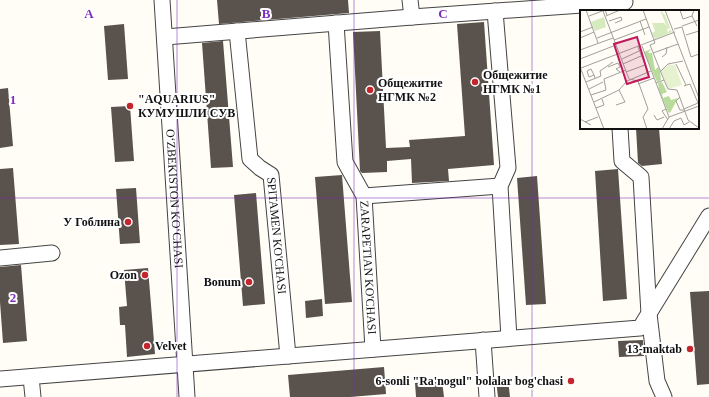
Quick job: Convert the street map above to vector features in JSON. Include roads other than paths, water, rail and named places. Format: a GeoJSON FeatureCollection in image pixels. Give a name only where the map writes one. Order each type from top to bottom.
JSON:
{"type":"FeatureCollection","features":[{"type":"Feature","properties":{"kind":"street","name":"O‘ZBEKISTON KO‘CHASI"},"geometry":{"type":"LineString","coordinates":[[162,0],[187,397]]}},
{"type":"Feature","properties":{"kind":"street"},"geometry":{"type":"LineString","coordinates":[[410,0],[412,16]]}},
{"type":"Feature","properties":{"kind":"street"},"geometry":{"type":"LineString","coordinates":[[165,36],[412,16],[625,4]]}},
{"type":"Feature","properties":{"kind":"street"},"geometry":{"type":"LineString","coordinates":[[495,11],[508,168],[500,186],[509,338]]}},
{"type":"Feature","properties":{"kind":"street","name":"ZARAPETIAN KO'CHASI"},"geometry":{"type":"LineString","coordinates":[[336,23],[345,162],[364,196],[373,349]]}},
{"type":"Feature","properties":{"kind":"street","name":"SPITAMEN KO'CHASI"},"geometry":{"type":"LineString","coordinates":[[237,31],[250,159],[271,175],[288,356]]}},
{"type":"Feature","properties":{"kind":"street"},"geometry":{"type":"LineString","coordinates":[[620,129],[622,160],[641,177],[649,314],[657,381],[664,397]]}},
{"type":"Feature","properties":{"kind":"street"},"geometry":{"type":"LineString","coordinates":[[364,196],[500,186]]}},
{"type":"Feature","properties":{"kind":"street"},"geometry":{"type":"LineString","coordinates":[[0,379],[640,328],[709,216]]}},
{"type":"Feature","properties":{"kind":"street"},"geometry":{"type":"LineString","coordinates":[[0,258],[52,253]]}},
{"type":"Feature","properties":{"kind":"street"},"geometry":{"type":"LineString","coordinates":[[483,340],[487,397]]}},
{"type":"Feature","properties":{"kind":"street"},"geometry":{"type":"LineString","coordinates":[[31,377],[33,397]]}},
{"type":"Feature","properties":{"kind":"place","name":"Общежитие НГМК №1"},"geometry":{"type":"Point","coordinates":[475,82]}},
{"type":"Feature","properties":{"kind":"place","name":"Общежитие НГМК №2"},"geometry":{"type":"Point","coordinates":[370,90]}},
{"type":"Feature","properties":{"kind":"place","name":"\"AQUARIUS\" КУМУШЛИ СУВ"},"geometry":{"type":"Point","coordinates":[130,106]}},
{"type":"Feature","properties":{"kind":"place","name":"У Гоблина"},"geometry":{"type":"Point","coordinates":[128,222]}},
{"type":"Feature","properties":{"kind":"place","name":"Ozon"},"geometry":{"type":"Point","coordinates":[145,275]}},
{"type":"Feature","properties":{"kind":"place","name":"Bonum"},"geometry":{"type":"Point","coordinates":[249,282]}},
{"type":"Feature","properties":{"kind":"place","name":"Velvet"},"geometry":{"type":"Point","coordinates":[147,346]}},
{"type":"Feature","properties":{"kind":"place","name":"13-maktab"},"geometry":{"type":"Point","coordinates":[690,349]}},
{"type":"Feature","properties":{"kind":"place","name":"6-sonli \"Ra'nogul\" bolalar bog'chasi"},"geometry":{"type":"Point","coordinates":[571,381]}}]}
